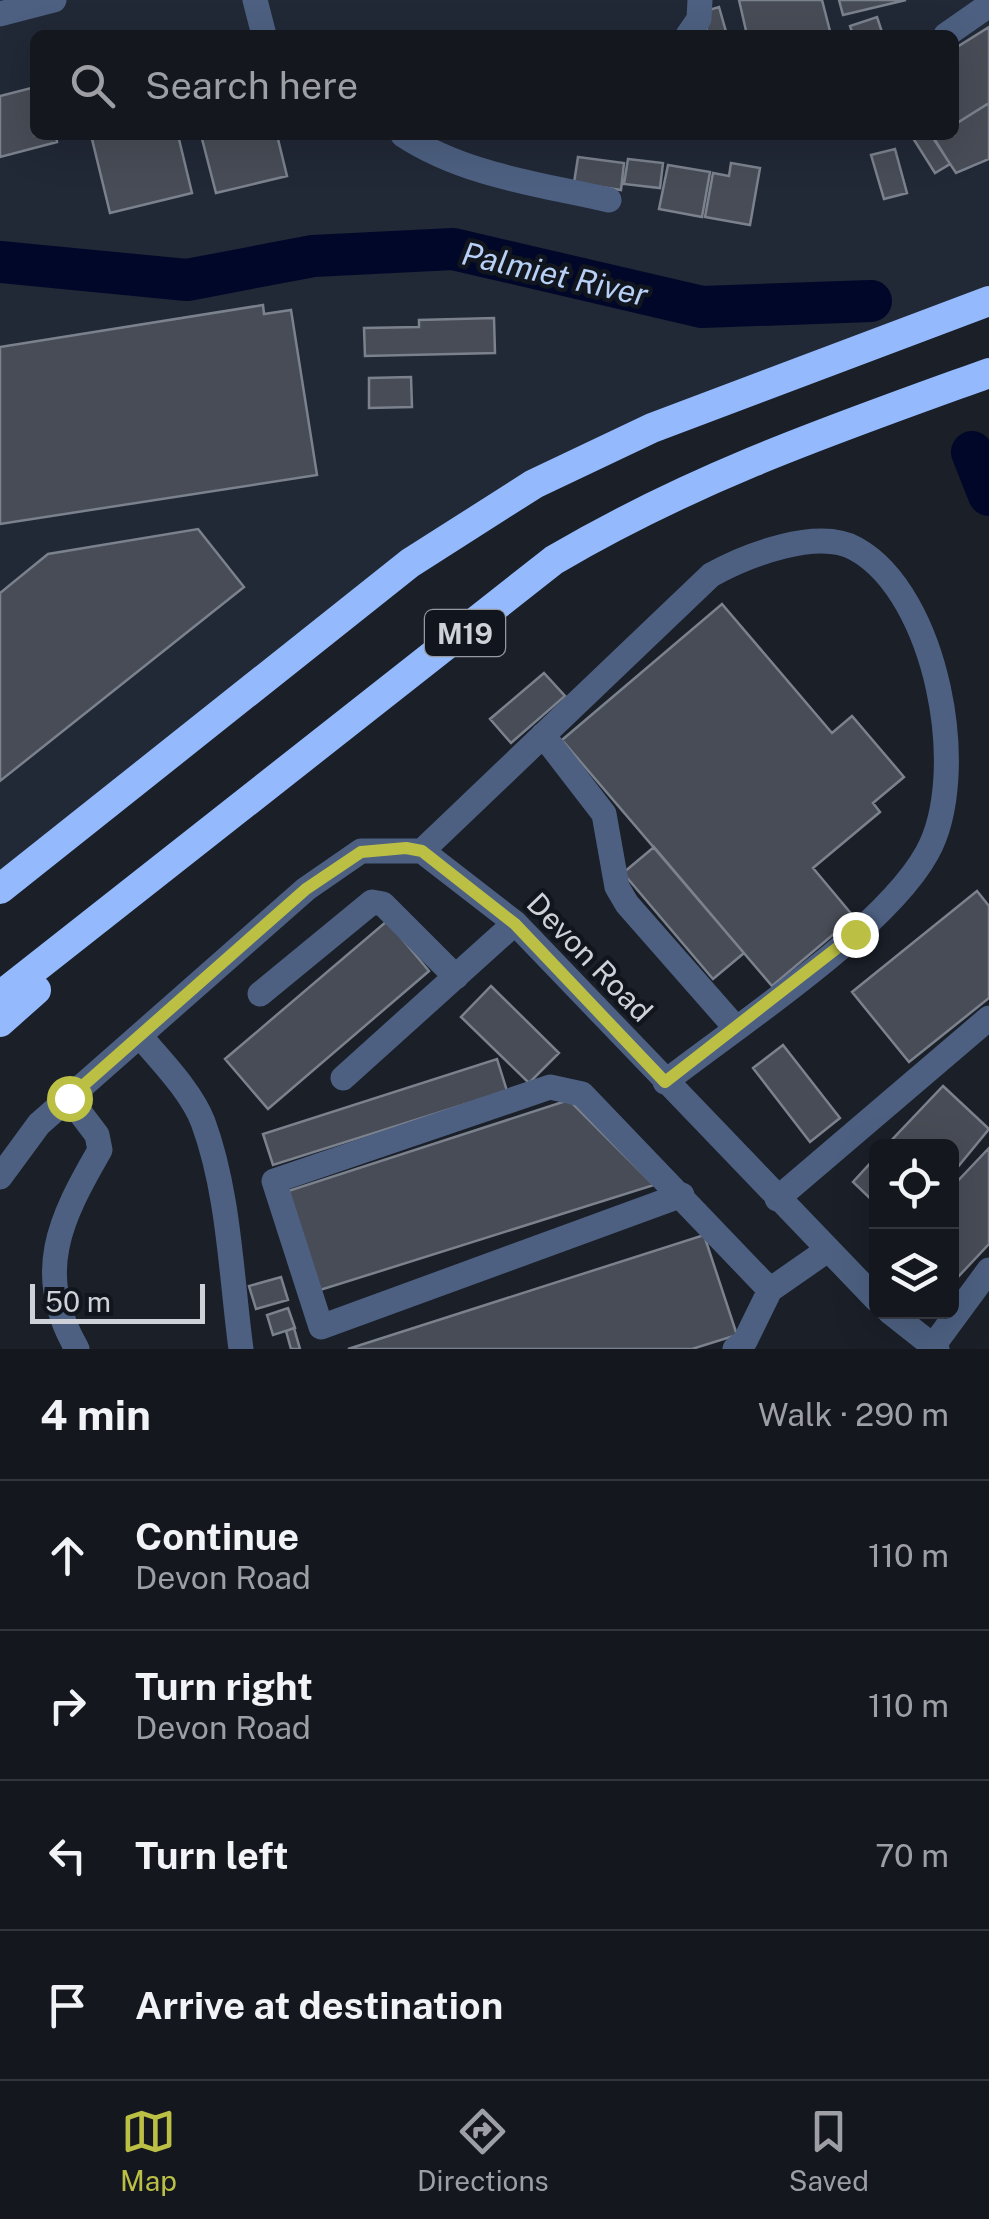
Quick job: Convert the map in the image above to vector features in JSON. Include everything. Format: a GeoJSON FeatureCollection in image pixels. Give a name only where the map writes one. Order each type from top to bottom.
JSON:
{"type":"FeatureCollection","features":[{"type":"Feature","properties":{"kind":"highway"},"geometry":{"type":"LineString","coordinates":[[0,889],[410,563],[534,484],[652,428],[989,301]]}},
{"type":"Feature","properties":{"kind":"highway","name":"M19"},"geometry":{"type":"LineString","coordinates":[[0,996],[554,560],[622,520],[733,467],[989,374]]}},
{"type":"Feature","properties":{"kind":"highway"},"geometry":{"type":"LineString","coordinates":[[0,1022],[100,930],[126,899]]}},
{"type":"Feature","properties":{"kind":"street"},"geometry":{"type":"LineString","coordinates":[[0,14],[54,0]]}},
{"type":"Feature","properties":{"kind":"street"},"geometry":{"type":"LineString","coordinates":[[256,0],[263,30]]}},
{"type":"Feature","properties":{"kind":"street"},"geometry":{"type":"LineString","coordinates":[[692,30],[699,20],[700,0]]}},
{"type":"Feature","properties":{"kind":"street"},"geometry":{"type":"LineString","coordinates":[[953,30],[989,5]]}},
{"type":"Feature","properties":{"kind":"street"},"geometry":{"type":"LineString","coordinates":[[410,140],[428,152],[498,176],[609,200]]}},
{"type":"Feature","properties":{"kind":"street"},"geometry":{"type":"LineString","coordinates":[[0,1178],[17,1150],[69,1098],[306,889],[361,852],[422,851],[695,588],[741,558],[783,546],[823,543],[855,548],[893,584],[940,686],[948,772],[942,819],[913,876],[855,934],[665,1082]]}},
{"type":"Feature","properties":{"kind":"street"},"geometry":{"type":"LineString","coordinates":[[543,735],[604,814],[617,888],[627,904],[735,1027]]}},
{"type":"Feature","properties":{"kind":"street","name":"Devon Road"},"geometry":{"type":"LineString","coordinates":[[422,851],[515,924],[869,1291]]}},
{"type":"Feature","properties":{"kind":"street"},"geometry":{"type":"LineString","coordinates":[[260,994],[372,902],[383,904],[456,977]]}},
{"type":"Feature","properties":{"kind":"street"},"geometry":{"type":"LineString","coordinates":[[342,1078],[515,924]]}},
{"type":"Feature","properties":{"kind":"street"},"geometry":{"type":"LineString","coordinates":[[777,1199],[989,1018]]}},
{"type":"Feature","properties":{"kind":"street"},"geometry":{"type":"LineString","coordinates":[[140,1036],[193,1103],[203,1123],[226,1230],[241,1349]]}},
{"type":"Feature","properties":{"kind":"street"},"geometry":{"type":"LineString","coordinates":[[682,1195],[324,1338],[274,1181],[550,1088],[564,1087],[582,1094],[682,1195],[770,1290]]}},
{"type":"Feature","properties":{"kind":"street"},"geometry":{"type":"LineString","coordinates":[[69,1098],[97,1135],[100,1150],[62,1218],[53,1270],[60,1310],[78,1349]]}},
{"type":"Feature","properties":{"kind":"street"},"geometry":{"type":"LineString","coordinates":[[735,1349],[744,1341],[770,1290],[826,1251]]}},
{"type":"Feature","properties":{"kind":"street"},"geometry":{"type":"LineString","coordinates":[[899,1319],[935,1348],[989,1270]]}},
{"type":"Feature","properties":{"kind":"shaded area"},"geometry":{"type":"Polygon","coordinates":[[[0,0],[989,0],[989,298],[534,483],[0,889],[0,0]]]}},
{"type":"Feature","properties":{"kind":"building"},"geometry":{"type":"Polygon","coordinates":[[[739,0],[822,0],[830,30],[746,30],[739,0]]]}},
{"type":"Feature","properties":{"kind":"building"},"geometry":{"type":"Polygon","coordinates":[[[839,0],[906,0],[843,15],[839,0]]]}},
{"type":"Feature","properties":{"kind":"building"},"geometry":{"type":"Polygon","coordinates":[[[719,7],[726,30],[707,30],[702,12],[719,7]]]}},
{"type":"Feature","properties":{"kind":"building"},"geometry":{"type":"Polygon","coordinates":[[[877,17],[881,30],[851,30],[850,26],[877,17]]]}},
{"type":"Feature","properties":{"kind":"building"},"geometry":{"type":"Polygon","coordinates":[[[989,27],[989,103],[959,122],[959,46],[989,27]]]}},
{"type":"Feature","properties":{"kind":"building"},"geometry":{"type":"Polygon","coordinates":[[[30,88],[30,140],[57,142],[0,157],[0,96],[30,88]]]}},
{"type":"Feature","properties":{"kind":"building"},"geometry":{"type":"Polygon","coordinates":[[[989,103],[989,159],[956,173],[934,140],[959,140],[959,122],[989,103]]]}},
{"type":"Feature","properties":{"kind":"building"},"geometry":{"type":"Polygon","coordinates":[[[92,140],[179,140],[192,193],[110,213],[92,140]]]}},
{"type":"Feature","properties":{"kind":"building"},"geometry":{"type":"Polygon","coordinates":[[[202,140],[278,140],[287,176],[216,193],[202,140]]]}},
{"type":"Feature","properties":{"kind":"building"},"geometry":{"type":"Polygon","coordinates":[[[914,140],[935,140],[950,164],[935,173],[914,140]]]}},
{"type":"Feature","properties":{"kind":"building"},"geometry":{"type":"Polygon","coordinates":[[[895,149],[907,193],[884,199],[871,155],[895,149]]]}},
{"type":"Feature","properties":{"kind":"building"},"geometry":{"type":"Polygon","coordinates":[[[578,157],[624,163],[621,190],[574,183],[578,157]]]}},
{"type":"Feature","properties":{"kind":"building"},"geometry":{"type":"Polygon","coordinates":[[[628,159],[663,163],[660,188],[624,184],[628,159]]]}},
{"type":"Feature","properties":{"kind":"building"},"geometry":{"type":"Polygon","coordinates":[[[731,163],[760,168],[750,225],[705,217],[713,173],[729,176],[731,163]]]}},
{"type":"Feature","properties":{"kind":"building"},"geometry":{"type":"Polygon","coordinates":[[[668,165],[710,172],[702,217],[659,209],[668,165]]]}},
{"type":"Feature","properties":{"kind":"building"},"geometry":{"type":"Polygon","coordinates":[[[263,305],[264,314],[291,310],[317,475],[0,524],[0,347],[263,305]]]}},
{"type":"Feature","properties":{"kind":"building"},"geometry":{"type":"Polygon","coordinates":[[[494,318],[495,353],[365,356],[364,328],[419,327],[419,320],[494,318]]]}},
{"type":"Feature","properties":{"kind":"building"},"geometry":{"type":"Polygon","coordinates":[[[411,377],[412,407],[369,408],[369,378],[411,377]]]}},
{"type":"Feature","properties":{"kind":"building"},"geometry":{"type":"Polygon","coordinates":[[[198,529],[244,587],[0,781],[0,593],[48,554],[198,529]]]}},
{"type":"Feature","properties":{"kind":"building"},"geometry":{"type":"Polygon","coordinates":[[[722,604],[832,733],[852,716],[904,777],[873,803],[880,812],[813,868],[854,917],[772,986],[562,740],[722,604]]]}},
{"type":"Feature","properties":{"kind":"building"},"geometry":{"type":"Polygon","coordinates":[[[544,673],[565,696],[511,743],[490,719],[544,673]]]}},
{"type":"Feature","properties":{"kind":"building"},"geometry":{"type":"Polygon","coordinates":[[[654,847],[744,953],[713,979],[623,873],[654,847]]]}},
{"type":"Feature","properties":{"kind":"building"},"geometry":{"type":"Polygon","coordinates":[[[977,891],[989,906],[989,998],[909,1062],[852,992],[977,891]]]}},
{"type":"Feature","properties":{"kind":"building"},"geometry":{"type":"Polygon","coordinates":[[[387,921],[429,971],[268,1109],[225,1059],[387,921]]]}},
{"type":"Feature","properties":{"kind":"building"},"geometry":{"type":"Polygon","coordinates":[[[491,986],[559,1053],[529,1083],[461,1017],[491,986]]]}},
{"type":"Feature","properties":{"kind":"building"},"geometry":{"type":"Polygon","coordinates":[[[783,1045],[840,1118],[810,1142],[753,1068],[783,1045]]]}},
{"type":"Feature","properties":{"kind":"building"},"geometry":{"type":"Polygon","coordinates":[[[497,1059],[507,1091],[273,1165],[263,1134],[497,1059]]]}},
{"type":"Feature","properties":{"kind":"building"},"geometry":{"type":"Polygon","coordinates":[[[943,1086],[989,1129],[959,1165],[959,1139],[893,1139],[943,1086]]]}},
{"type":"Feature","properties":{"kind":"building"},"geometry":{"type":"Polygon","coordinates":[[[569,1100],[654,1185],[317,1291],[285,1192],[569,1100]]]}},
{"type":"Feature","properties":{"kind":"building"},"geometry":{"type":"Polygon","coordinates":[[[989,1148],[989,1244],[959,1276],[959,1229],[959,1180],[989,1148]]]}},
{"type":"Feature","properties":{"kind":"building"},"geometry":{"type":"Polygon","coordinates":[[[869,1165],[869,1197],[853,1182],[869,1165]]]}},
{"type":"Feature","properties":{"kind":"building"},"geometry":{"type":"Polygon","coordinates":[[[704,1235],[737,1335],[692,1349],[348,1349],[704,1235]]]}},
{"type":"Feature","properties":{"kind":"building"},"geometry":{"type":"Polygon","coordinates":[[[281,1277],[288,1300],[256,1309],[249,1286],[281,1277]]]}},
{"type":"Feature","properties":{"kind":"building"},"geometry":{"type":"Polygon","coordinates":[[[288,1308],[295,1328],[273,1335],[267,1315],[288,1308]]]}},
{"type":"Feature","properties":{"kind":"building"},"geometry":{"type":"Polygon","coordinates":[[[294,1328],[300,1349],[291,1349],[286,1331],[294,1328]]]}},
{"type":"Feature","properties":{"kind":"waterway","name":"Palmiet River"},"geometry":{"type":"LineString","coordinates":[[0,262],[187,280],[313,256],[453,249],[702,307],[871,301]]}},
{"type":"Feature","properties":{"kind":"waterway","name":"Palmiet River"},"geometry":{"type":"LineString","coordinates":[[972,452],[989,495]]}},
{"type":"Feature","properties":{"kind":"route"},"geometry":{"type":"LineString","coordinates":[[69,1098],[306,889],[361,852],[406,848],[422,851],[456,875],[515,924],[665,1082],[855,934]]}}]}
